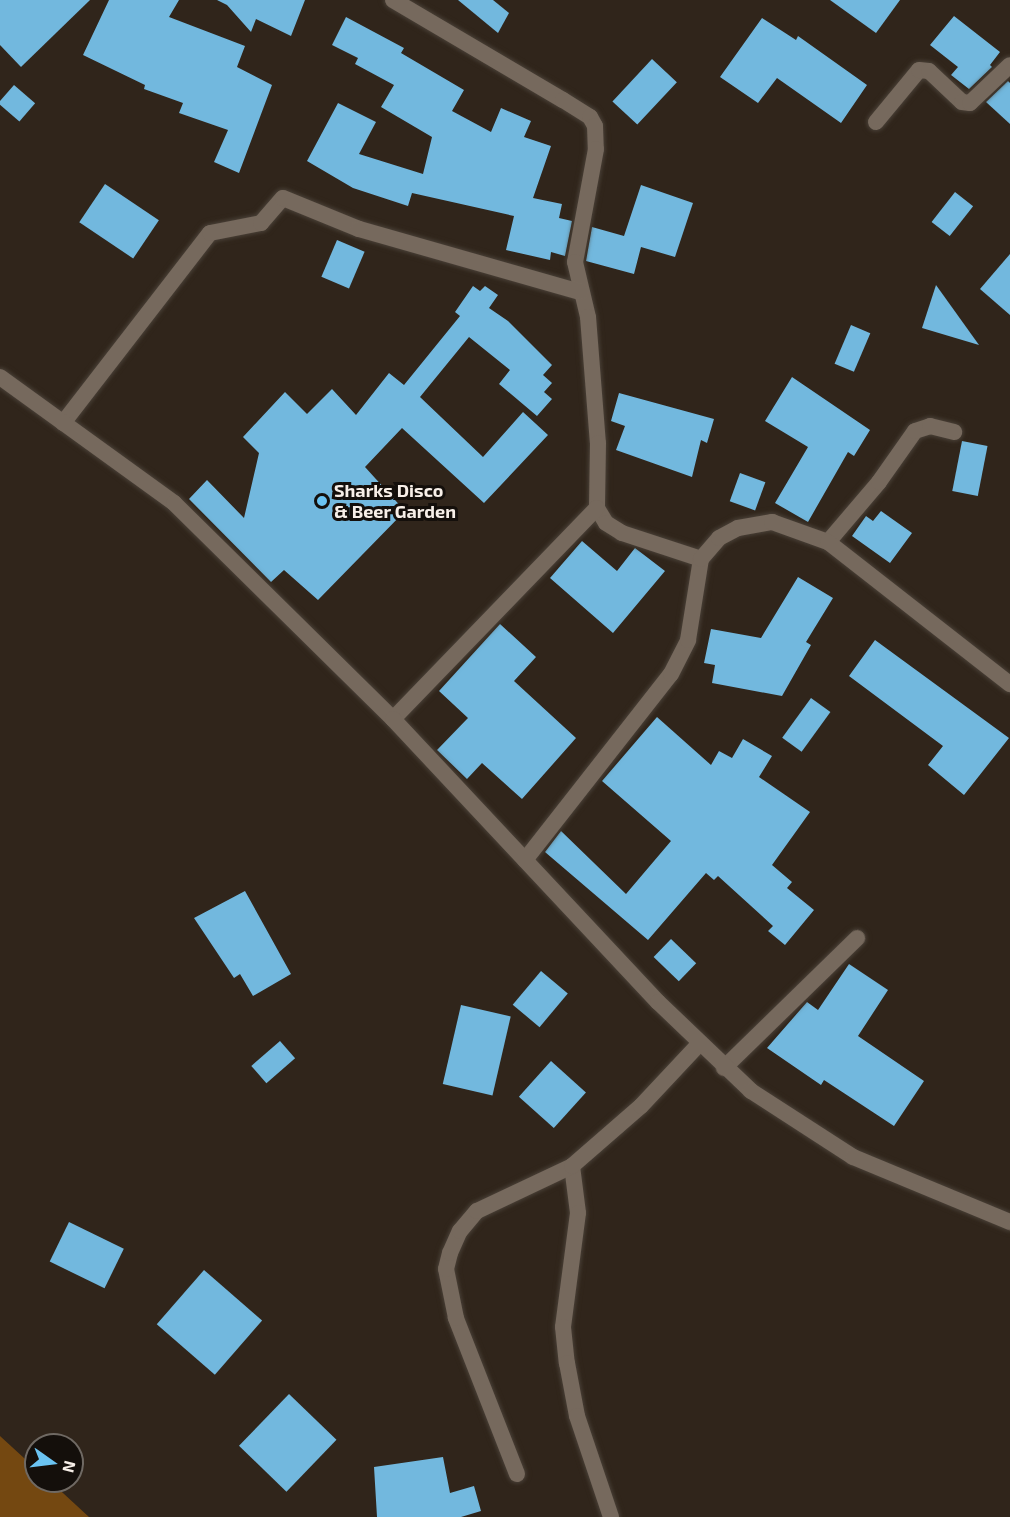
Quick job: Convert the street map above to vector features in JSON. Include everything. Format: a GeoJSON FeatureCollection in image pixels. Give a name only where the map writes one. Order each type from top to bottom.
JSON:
{"type":"FeatureCollection","features":[{"type":"Feature","properties":{"kind":"street"},"geometry":{"type":"LineString","coordinates":[[393,0],[421,13],[590,117],[597,137],[575,262],[580,292],[588,317],[598,443],[597,508],[606,523],[622,533],[701,558]]}},
{"type":"Feature","properties":{"kind":"street"},"geometry":{"type":"LineString","coordinates":[[876,122],[919,70],[929,71],[962,102],[970,103],[1010,65]]}},
{"type":"Feature","properties":{"kind":"street"},"geometry":{"type":"LineString","coordinates":[[63,423],[210,233],[261,223],[284,198],[359,229],[580,292]]}},
{"type":"Feature","properties":{"kind":"street"},"geometry":{"type":"LineString","coordinates":[[0,377],[174,503],[393,719],[724,1068],[781,1112],[853,1157],[1010,1222]]}},
{"type":"Feature","properties":{"kind":"street"},"geometry":{"type":"LineString","coordinates":[[828,542],[879,482],[915,431],[930,426],[954,432]]}},
{"type":"Feature","properties":{"kind":"street"},"geometry":{"type":"LineString","coordinates":[[393,719],[597,508]]}},
{"type":"Feature","properties":{"kind":"street"},"geometry":{"type":"LineString","coordinates":[[525,860],[672,674],[688,640],[701,558],[719,538],[738,528],[772,522],[828,542],[1010,684]]}},
{"type":"Feature","properties":{"kind":"street"},"geometry":{"type":"LineString","coordinates":[[724,1068],[857,938]]}},
{"type":"Feature","properties":{"kind":"street"},"geometry":{"type":"LineString","coordinates":[[517,1474],[471,1364],[449,1292],[446,1269],[460,1231],[477,1211],[572,1166],[642,1106],[699,1044]]}},
{"type":"Feature","properties":{"kind":"street"},"geometry":{"type":"LineString","coordinates":[[572,1166],[578,1213],[563,1327],[577,1416],[611,1517]]}},
{"type":"Feature","properties":{"kind":"shaded area"},"geometry":{"type":"Polygon","coordinates":[[[0,1436],[24,1458],[24,1493],[63,1493],[89,1517],[0,1517],[0,1436]]]}},
{"type":"Feature","properties":{"kind":"building"},"geometry":{"type":"Polygon","coordinates":[[[0,0],[90,0],[21,67],[0,45],[0,0]]]}},
{"type":"Feature","properties":{"kind":"building"},"geometry":{"type":"Polygon","coordinates":[[[109,0],[179,0],[169,17],[245,46],[237,67],[272,85],[239,173],[214,162],[228,130],[179,113],[183,103],[144,89],[145,85],[83,55],[109,0]]]}},
{"type":"Feature","properties":{"kind":"building"},"geometry":{"type":"Polygon","coordinates":[[[217,0],[305,0],[291,36],[256,19],[251,32],[227,5],[217,0]]]}},
{"type":"Feature","properties":{"kind":"building"},"geometry":{"type":"Polygon","coordinates":[[[458,0],[493,0],[509,13],[498,33],[458,0]]]}},
{"type":"Feature","properties":{"kind":"building"},"geometry":{"type":"Polygon","coordinates":[[[830,0],[900,0],[876,33],[830,0]]]}},
{"type":"Feature","properties":{"kind":"building"},"geometry":{"type":"Polygon","coordinates":[[[954,16],[1000,52],[990,65],[992,67],[969,89],[951,75],[958,67],[930,45],[954,16]]]}},
{"type":"Feature","properties":{"kind":"building"},"geometry":{"type":"Polygon","coordinates":[[[346,17],[404,48],[401,53],[464,90],[452,111],[491,132],[501,108],[531,121],[524,137],[551,146],[533,198],[562,204],[559,218],[572,221],[565,256],[551,252],[550,260],[506,250],[514,216],[412,193],[408,206],[353,188],[307,161],[338,103],[376,122],[359,154],[423,174],[432,137],[381,107],[394,85],[355,64],[358,58],[332,45],[346,17]]]}},
{"type":"Feature","properties":{"kind":"building"},"geometry":{"type":"Polygon","coordinates":[[[762,18],[796,40],[798,36],[867,85],[841,123],[777,78],[758,103],[720,77],[762,18]]]}},
{"type":"Feature","properties":{"kind":"building"},"geometry":{"type":"Polygon","coordinates":[[[652,59],[677,82],[637,125],[612,101],[652,59]]]}},
{"type":"Feature","properties":{"kind":"building"},"geometry":{"type":"Polygon","coordinates":[[[1008,81],[1010,83],[1010,124],[986,102],[1008,81]]]}},
{"type":"Feature","properties":{"kind":"building"},"geometry":{"type":"Polygon","coordinates":[[[14,85],[35,103],[19,121],[0,105],[0,101],[14,85]]]}},
{"type":"Feature","properties":{"kind":"building"},"geometry":{"type":"Polygon","coordinates":[[[105,184],[159,220],[133,258],[79,222],[105,184]]]}},
{"type":"Feature","properties":{"kind":"building"},"geometry":{"type":"Polygon","coordinates":[[[641,185],[693,203],[675,257],[641,247],[634,274],[586,261],[592,227],[624,236],[641,185]]]}},
{"type":"Feature","properties":{"kind":"building"},"geometry":{"type":"Polygon","coordinates":[[[955,192],[973,206],[950,236],[932,222],[955,192]]]}},
{"type":"Feature","properties":{"kind":"building"},"geometry":{"type":"Polygon","coordinates":[[[337,240],[365,252],[349,289],[321,277],[337,240]]]}},
{"type":"Feature","properties":{"kind":"building"},"geometry":{"type":"Polygon","coordinates":[[[1010,254],[1010,315],[980,289],[1010,254]]]}},
{"type":"Feature","properties":{"kind":"building"},"geometry":{"type":"Polygon","coordinates":[[[936,285],[979,345],[922,328],[936,285]]]}},
{"type":"Feature","properties":{"kind":"building"},"geometry":{"type":"Polygon","coordinates":[[[473,286],[480,291],[485,286],[498,295],[489,308],[508,321],[552,365],[543,375],[552,383],[544,392],[552,399],[537,416],[499,384],[510,370],[469,337],[420,397],[483,457],[523,412],[548,435],[484,503],[402,428],[365,467],[405,511],[318,600],[284,570],[271,582],[189,499],[207,480],[244,518],[259,453],[243,437],[285,392],[307,414],[332,389],[356,415],[389,373],[404,385],[460,316],[455,312],[473,286]]]}},
{"type":"Feature","properties":{"kind":"building"},"geometry":{"type":"Polygon","coordinates":[[[851,325],[870,333],[854,372],[835,364],[851,325]]]}},
{"type":"Feature","properties":{"kind":"building"},"geometry":{"type":"Polygon","coordinates":[[[792,377],[870,430],[854,456],[848,452],[808,522],[775,503],[808,447],[765,421],[792,377]]]}},
{"type":"Feature","properties":{"kind":"building"},"geometry":{"type":"Polygon","coordinates":[[[619,393],[714,419],[707,443],[701,440],[692,477],[616,450],[625,426],[611,421],[619,393]]]}},
{"type":"Feature","properties":{"kind":"building"},"geometry":{"type":"Polygon","coordinates":[[[962,441],[988,446],[978,496],[952,491],[962,441]]]}},
{"type":"Feature","properties":{"kind":"building"},"geometry":{"type":"Polygon","coordinates":[[[740,473],[765,482],[755,510],[730,501],[740,473]]]}},
{"type":"Feature","properties":{"kind":"building"},"geometry":{"type":"Polygon","coordinates":[[[881,511],[912,533],[890,563],[852,536],[866,516],[873,521],[881,511]]]}},
{"type":"Feature","properties":{"kind":"building"},"geometry":{"type":"Polygon","coordinates":[[[582,541],[617,571],[635,548],[665,571],[613,633],[550,578],[582,541]]]}},
{"type":"Feature","properties":{"kind":"building"},"geometry":{"type":"Polygon","coordinates":[[[798,577],[833,598],[806,642],[811,645],[782,696],[712,683],[715,665],[704,663],[711,629],[761,638],[798,577]]]}},
{"type":"Feature","properties":{"kind":"building"},"geometry":{"type":"Polygon","coordinates":[[[500,624],[536,657],[514,681],[576,738],[522,799],[482,763],[467,779],[437,750],[468,718],[439,691],[500,624]]]}},
{"type":"Feature","properties":{"kind":"building"},"geometry":{"type":"Polygon","coordinates":[[[875,640],[1009,738],[964,795],[928,765],[943,746],[849,676],[875,640]]]}},
{"type":"Feature","properties":{"kind":"building"},"geometry":{"type":"Polygon","coordinates":[[[811,698],[830,712],[802,752],[782,738],[811,698]]]}},
{"type":"Feature","properties":{"kind":"building"},"geometry":{"type":"Polygon","coordinates":[[[657,717],[711,765],[719,751],[732,758],[743,739],[772,756],[759,777],[810,812],[772,865],[792,882],[787,888],[814,910],[785,945],[768,931],[773,926],[718,876],[714,880],[706,873],[648,940],[545,852],[561,831],[626,894],[671,841],[602,781],[657,717]]]}},
{"type":"Feature","properties":{"kind":"building"},"geometry":{"type":"Polygon","coordinates":[[[245,891],[291,974],[253,996],[240,974],[234,978],[194,918],[245,891]]]}},
{"type":"Feature","properties":{"kind":"building"},"geometry":{"type":"Polygon","coordinates":[[[671,939],[696,963],[679,981],[654,957],[671,939]]]}},
{"type":"Feature","properties":{"kind":"building"},"geometry":{"type":"Polygon","coordinates":[[[849,964],[888,990],[858,1036],[924,1081],[894,1126],[824,1080],[821,1085],[767,1048],[807,1002],[818,1010],[849,964]]]}},
{"type":"Feature","properties":{"kind":"building"},"geometry":{"type":"Polygon","coordinates":[[[541,971],[568,993],[540,1027],[513,1005],[541,971]]]}},
{"type":"Feature","properties":{"kind":"building"},"geometry":{"type":"Polygon","coordinates":[[[461,1005],[511,1016],[492,1095],[443,1084],[461,1005]]]}},
{"type":"Feature","properties":{"kind":"building"},"geometry":{"type":"Polygon","coordinates":[[[280,1041],[295,1058],[266,1083],[251,1066],[280,1041]]]}},
{"type":"Feature","properties":{"kind":"building"},"geometry":{"type":"Polygon","coordinates":[[[551,1061],[586,1092],[554,1128],[519,1097],[551,1061]]]}},
{"type":"Feature","properties":{"kind":"building"},"geometry":{"type":"Polygon","coordinates":[[[69,1222],[124,1249],[105,1288],[50,1262],[69,1222]]]}},
{"type":"Feature","properties":{"kind":"building"},"geometry":{"type":"Polygon","coordinates":[[[204,1270],[262,1321],[215,1375],[157,1324],[204,1270]]]}},
{"type":"Feature","properties":{"kind":"building"},"geometry":{"type":"Polygon","coordinates":[[[289,1394],[336,1440],[286,1492],[239,1446],[289,1394]]]}},
{"type":"Feature","properties":{"kind":"building"},"geometry":{"type":"Polygon","coordinates":[[[443,1457],[450,1493],[474,1486],[481,1511],[461,1517],[377,1517],[374,1467],[443,1457]]]}},
{"type":"Feature","properties":{"kind":"place","name":"Sharks Disco & Beer Garden"},"geometry":{"type":"Point","coordinates":[322,501]}}]}
